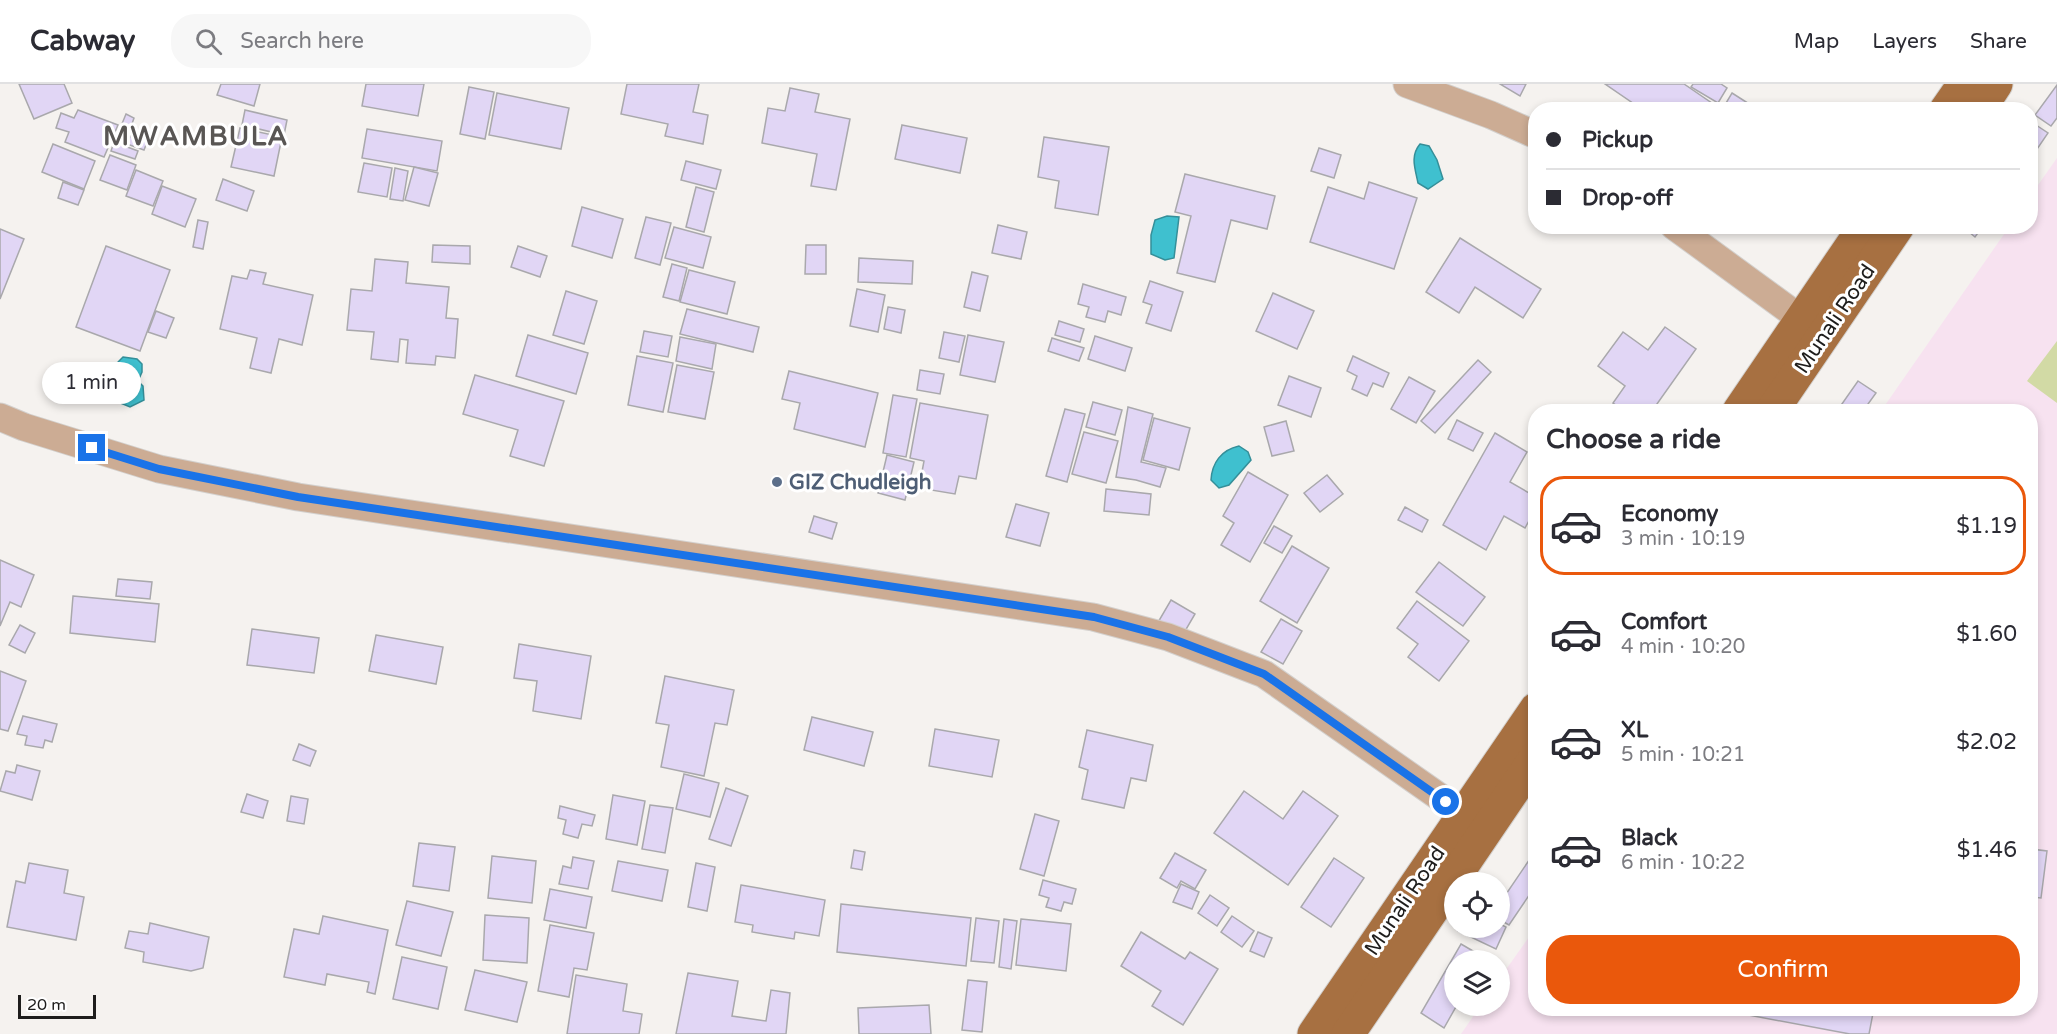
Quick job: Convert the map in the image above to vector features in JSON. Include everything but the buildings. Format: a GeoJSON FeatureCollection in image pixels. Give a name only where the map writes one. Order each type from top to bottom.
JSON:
{"type":"FeatureCollection","features":[{"type":"Feature","properties":{"kind":"main road"},"geometry":{"type":"LineString","coordinates":[[1952,102],[1964,84]]}},
{"type":"Feature","properties":{"kind":"main road"},"geometry":{"type":"LineString","coordinates":[[1984,102],[1996,84]]}},
{"type":"Feature","properties":{"kind":"main road","name":"Munali Road"},"geometry":{"type":"LineString","coordinates":[[1775,404],[1862,234]]}},
{"type":"Feature","properties":{"kind":"main road","name":"Munali Road"},"geometry":{"type":"LineString","coordinates":[[1745,404],[1891,234]]}},
{"type":"Feature","properties":{"kind":"main road","name":"Munali Road"},"geometry":{"type":"LineString","coordinates":[[1348,1034],[1475,822],[1528,724]]}},
{"type":"Feature","properties":{"kind":"main road","name":"Munali Road"},"geometry":{"type":"LineString","coordinates":[[1314,1034],[1475,822],[1528,766]]}},
{"type":"Feature","properties":{"kind":"street"},"geometry":{"type":"LineString","coordinates":[[1407,84],[1491,115],[1528,131]]}},
{"type":"Feature","properties":{"kind":"street"},"geometry":{"type":"LineString","coordinates":[[1685,234],[1812,328]]}},
{"type":"Feature","properties":{"kind":"street"},"geometry":{"type":"LineString","coordinates":[[0,417],[24,427],[159,469],[298,497],[1094,617],[1168,637],[1264,674],[1475,822]]}},
{"type":"Feature","properties":{"kind":"shaded area"},"geometry":{"type":"Polygon","coordinates":[[[2057,158],[2057,1034],[1461,1034],[1473,1016],[1510,1016],[1510,964],[1528,938],[1528,1016],[2038,1016],[2038,404],[1886,404],[2004,234],[2038,234],[2038,185],[2057,158]]]}},
{"type":"Feature","properties":{"kind":"green space"},"geometry":{"type":"Polygon","coordinates":[[[2057,341],[2057,403],[2027,381],[2057,341]]]}},
{"type":"Feature","properties":{"kind":"water"},"geometry":{"type":"Polygon","coordinates":[[[1420,144],[1429,146],[1437,160],[1443,179],[1428,189],[1418,183],[1415,167],[1415,153],[1420,144]]]}},
{"type":"Feature","properties":{"kind":"water"},"geometry":{"type":"Polygon","coordinates":[[[1167,216],[1179,217],[1174,258],[1165,260],[1151,254],[1151,235],[1155,220],[1167,216]]]}},
{"type":"Feature","properties":{"kind":"water"},"geometry":{"type":"Polygon","coordinates":[[[123,357],[137,359],[142,364],[142,372],[138,381],[143,386],[144,400],[130,407],[118,402],[118,387],[122,380],[114,375],[116,364],[123,357]]]}},
{"type":"Feature","properties":{"kind":"water"},"geometry":{"type":"Polygon","coordinates":[[[1239,446],[1248,452],[1251,460],[1229,485],[1219,488],[1211,480],[1213,468],[1222,454],[1239,446]]]}},
{"type":"Feature","properties":{"kind":"place","name":"GIZ Chudleigh"},"geometry":{"type":"Point","coordinates":[777,482]}},
{"type":"Feature","properties":{"kind":"district","name":"MWAMBULA"},"geometry":{"type":"Point","coordinates":[196,136]}},
{"type":"Feature","properties":{"kind":"route"},"geometry":{"type":"LineString","coordinates":[[92,448],[159,469],[298,497],[1094,617],[1168,637],[1264,674],[1446,802]]}}]}
